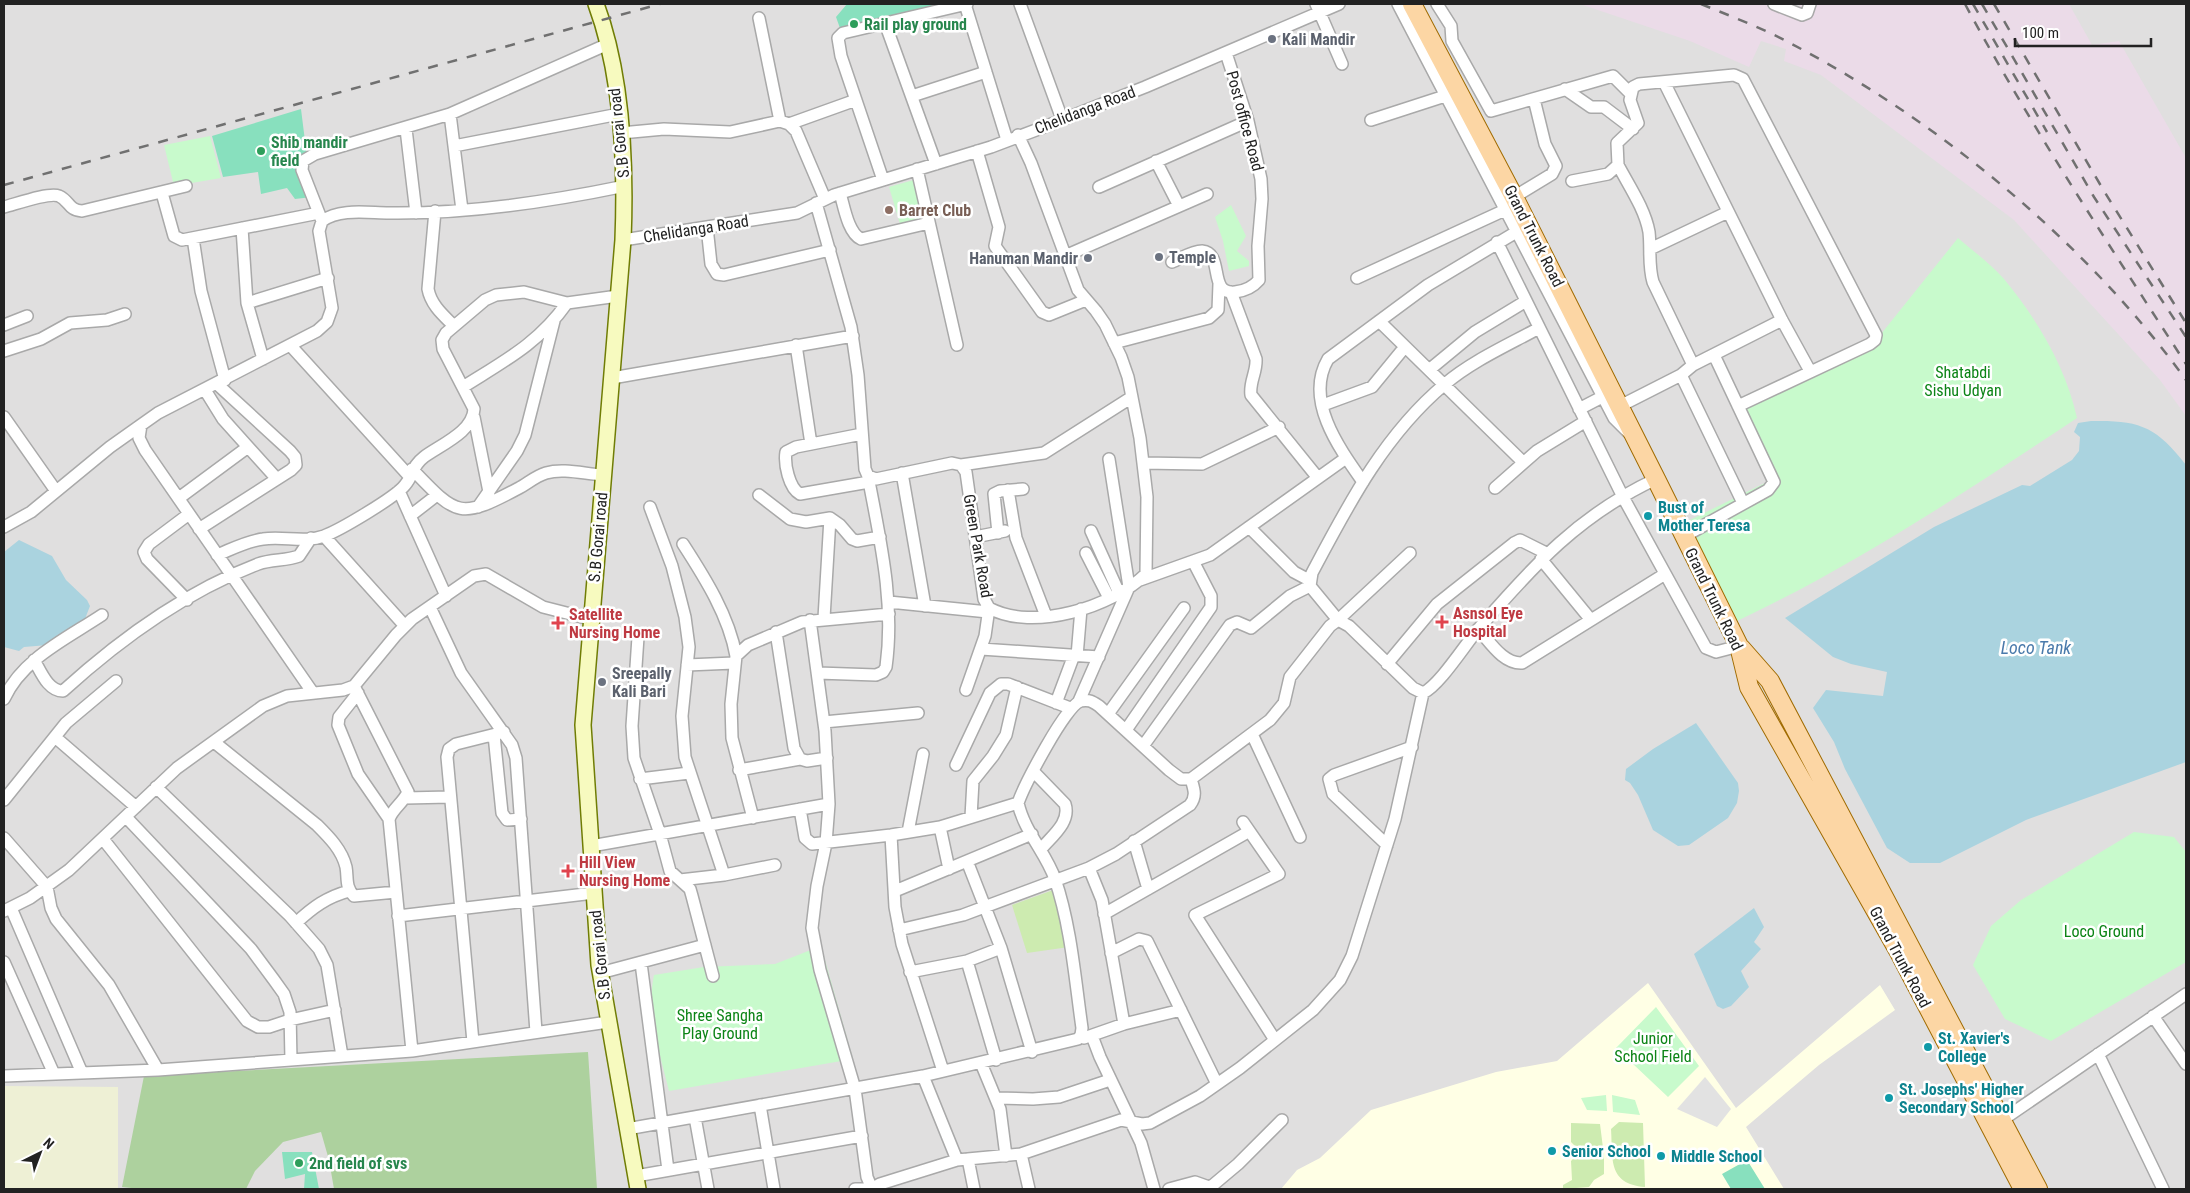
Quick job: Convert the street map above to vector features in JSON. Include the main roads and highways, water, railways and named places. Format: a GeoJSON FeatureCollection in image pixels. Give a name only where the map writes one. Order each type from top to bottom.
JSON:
{"type":"FeatureCollection","features":[{"type":"Feature","properties":{"kind":"main road","name":"Grand Trunk Road"},"geometry":{"type":"LineString","coordinates":[[1412,4],[1510,203],[1620,406],[1683,537],[1739,646],[1749,687],[1997,1124],[2023,1189]]}},
{"type":"Feature","properties":{"kind":"main road"},"geometry":{"type":"LineString","coordinates":[[1997,1124],[2038,1189]]}},
{"type":"Feature","properties":{"kind":"water","name":"Loco Tank"},"geometry":{"type":"Polygon","coordinates":[[[2091,421],[2122,422],[2145,428],[2165,442],[2186,465],[2186,762],[2026,820],[1940,863],[1910,863],[1887,848],[1845,769],[1834,742],[1813,708],[1826,690],[1883,696],[1887,672],[1851,664],[1833,657],[1785,618],[1934,527],[2022,485],[2030,486],[2072,460],[2079,451],[2080,437],[2074,432],[2078,423],[2091,421]]]}},
{"type":"Feature","properties":{"kind":"water"},"geometry":{"type":"Polygon","coordinates":[[[19,540],[52,556],[66,580],[87,600],[90,606],[83,624],[48,645],[24,647],[19,651],[4,647],[4,552],[19,540]]]}},
{"type":"Feature","properties":{"kind":"water"},"geometry":{"type":"Polygon","coordinates":[[[1696,723],[1738,783],[1739,791],[1737,803],[1728,818],[1689,845],[1678,846],[1653,830],[1638,795],[1630,783],[1625,780],[1626,769],[1653,749],[1696,723]]]}},
{"type":"Feature","properties":{"kind":"water"},"geometry":{"type":"Polygon","coordinates":[[[1754,908],[1764,927],[1754,942],[1761,949],[1741,971],[1749,987],[1731,1006],[1723,1009],[1717,1006],[1694,954],[1754,908]]]}},
{"type":"Feature","properties":{"kind":"railway"},"geometry":{"type":"LineString","coordinates":[[4,185],[660,4]]}},
{"type":"Feature","properties":{"kind":"railway"},"geometry":{"type":"LineString","coordinates":[[1701,4],[1777,37],[1844,73],[1900,108],[1954,147],[2056,233],[2103,280],[2147,329],[2186,380]]}},
{"type":"Feature","properties":{"kind":"railway"},"geometry":{"type":"LineString","coordinates":[[1965,4],[2044,141],[2186,364]]}},
{"type":"Feature","properties":{"kind":"railway"},"geometry":{"type":"LineString","coordinates":[[1973,4],[2047,132]]}},
{"type":"Feature","properties":{"kind":"railway"},"geometry":{"type":"LineString","coordinates":[[1982,4],[2094,197],[2186,337]]}},
{"type":"Feature","properties":{"kind":"railway"},"geometry":{"type":"LineString","coordinates":[[1994,4],[2104,191],[2186,323]]}},
{"type":"Feature","properties":{"kind":"place","name":"Rail play ground"},"geometry":{"type":"Point","coordinates":[854,24]}},
{"type":"Feature","properties":{"kind":"place","name":"Kali Mandir"},"geometry":{"type":"Point","coordinates":[1272,39]}},
{"type":"Feature","properties":{"kind":"place","name":"Shib mandir field"},"geometry":{"type":"Point","coordinates":[261,151]}},
{"type":"Feature","properties":{"kind":"place","name":"Barret Club"},"geometry":{"type":"Point","coordinates":[889,210]}},
{"type":"Feature","properties":{"kind":"place","name":"Temple"},"geometry":{"type":"Point","coordinates":[1159,257]}},
{"type":"Feature","properties":{"kind":"place","name":"Hanuman Mandir"},"geometry":{"type":"Point","coordinates":[1088,258]}},
{"type":"Feature","properties":{"kind":"place","name":"Bust of Mother Teresa"},"geometry":{"type":"Point","coordinates":[1648,516]}},
{"type":"Feature","properties":{"kind":"place","name":"Asnsol Eye Hospital"},"geometry":{"type":"Point","coordinates":[1442,622]}},
{"type":"Feature","properties":{"kind":"place","name":"Satellite Nursing Home"},"geometry":{"type":"Point","coordinates":[558,623]}},
{"type":"Feature","properties":{"kind":"place","name":"Sreepally Kali Bari"},"geometry":{"type":"Point","coordinates":[602,682]}},
{"type":"Feature","properties":{"kind":"place","name":"Hill View Nursing Home"},"geometry":{"type":"Point","coordinates":[568,871]}},
{"type":"Feature","properties":{"kind":"place","name":"St. Xavier's College"},"geometry":{"type":"Point","coordinates":[1928,1047]}},
{"type":"Feature","properties":{"kind":"place","name":"St. Josephs' Higher Secondary School"},"geometry":{"type":"Point","coordinates":[1889,1098]}},
{"type":"Feature","properties":{"kind":"place","name":"Senior School"},"geometry":{"type":"Point","coordinates":[1552,1151]}},
{"type":"Feature","properties":{"kind":"place","name":"Middle School"},"geometry":{"type":"Point","coordinates":[1661,1156]}},
{"type":"Feature","properties":{"kind":"place","name":"2nd field of svs"},"geometry":{"type":"Point","coordinates":[299,1163]}},
{"type":"Feature","properties":{"kind":"park label","name":"Shatabdi Sishu Udyan"},"geometry":{"type":"Point","coordinates":[1963,381]}},
{"type":"Feature","properties":{"kind":"park label","name":"Loco Ground"},"geometry":{"type":"Point","coordinates":[2104,931]}},
{"type":"Feature","properties":{"kind":"park label","name":"Shree Sangha Play Ground"},"geometry":{"type":"Point","coordinates":[720,1024]}},
{"type":"Feature","properties":{"kind":"park label","name":"Junior School Field"},"geometry":{"type":"Point","coordinates":[1653,1047]}}]}
